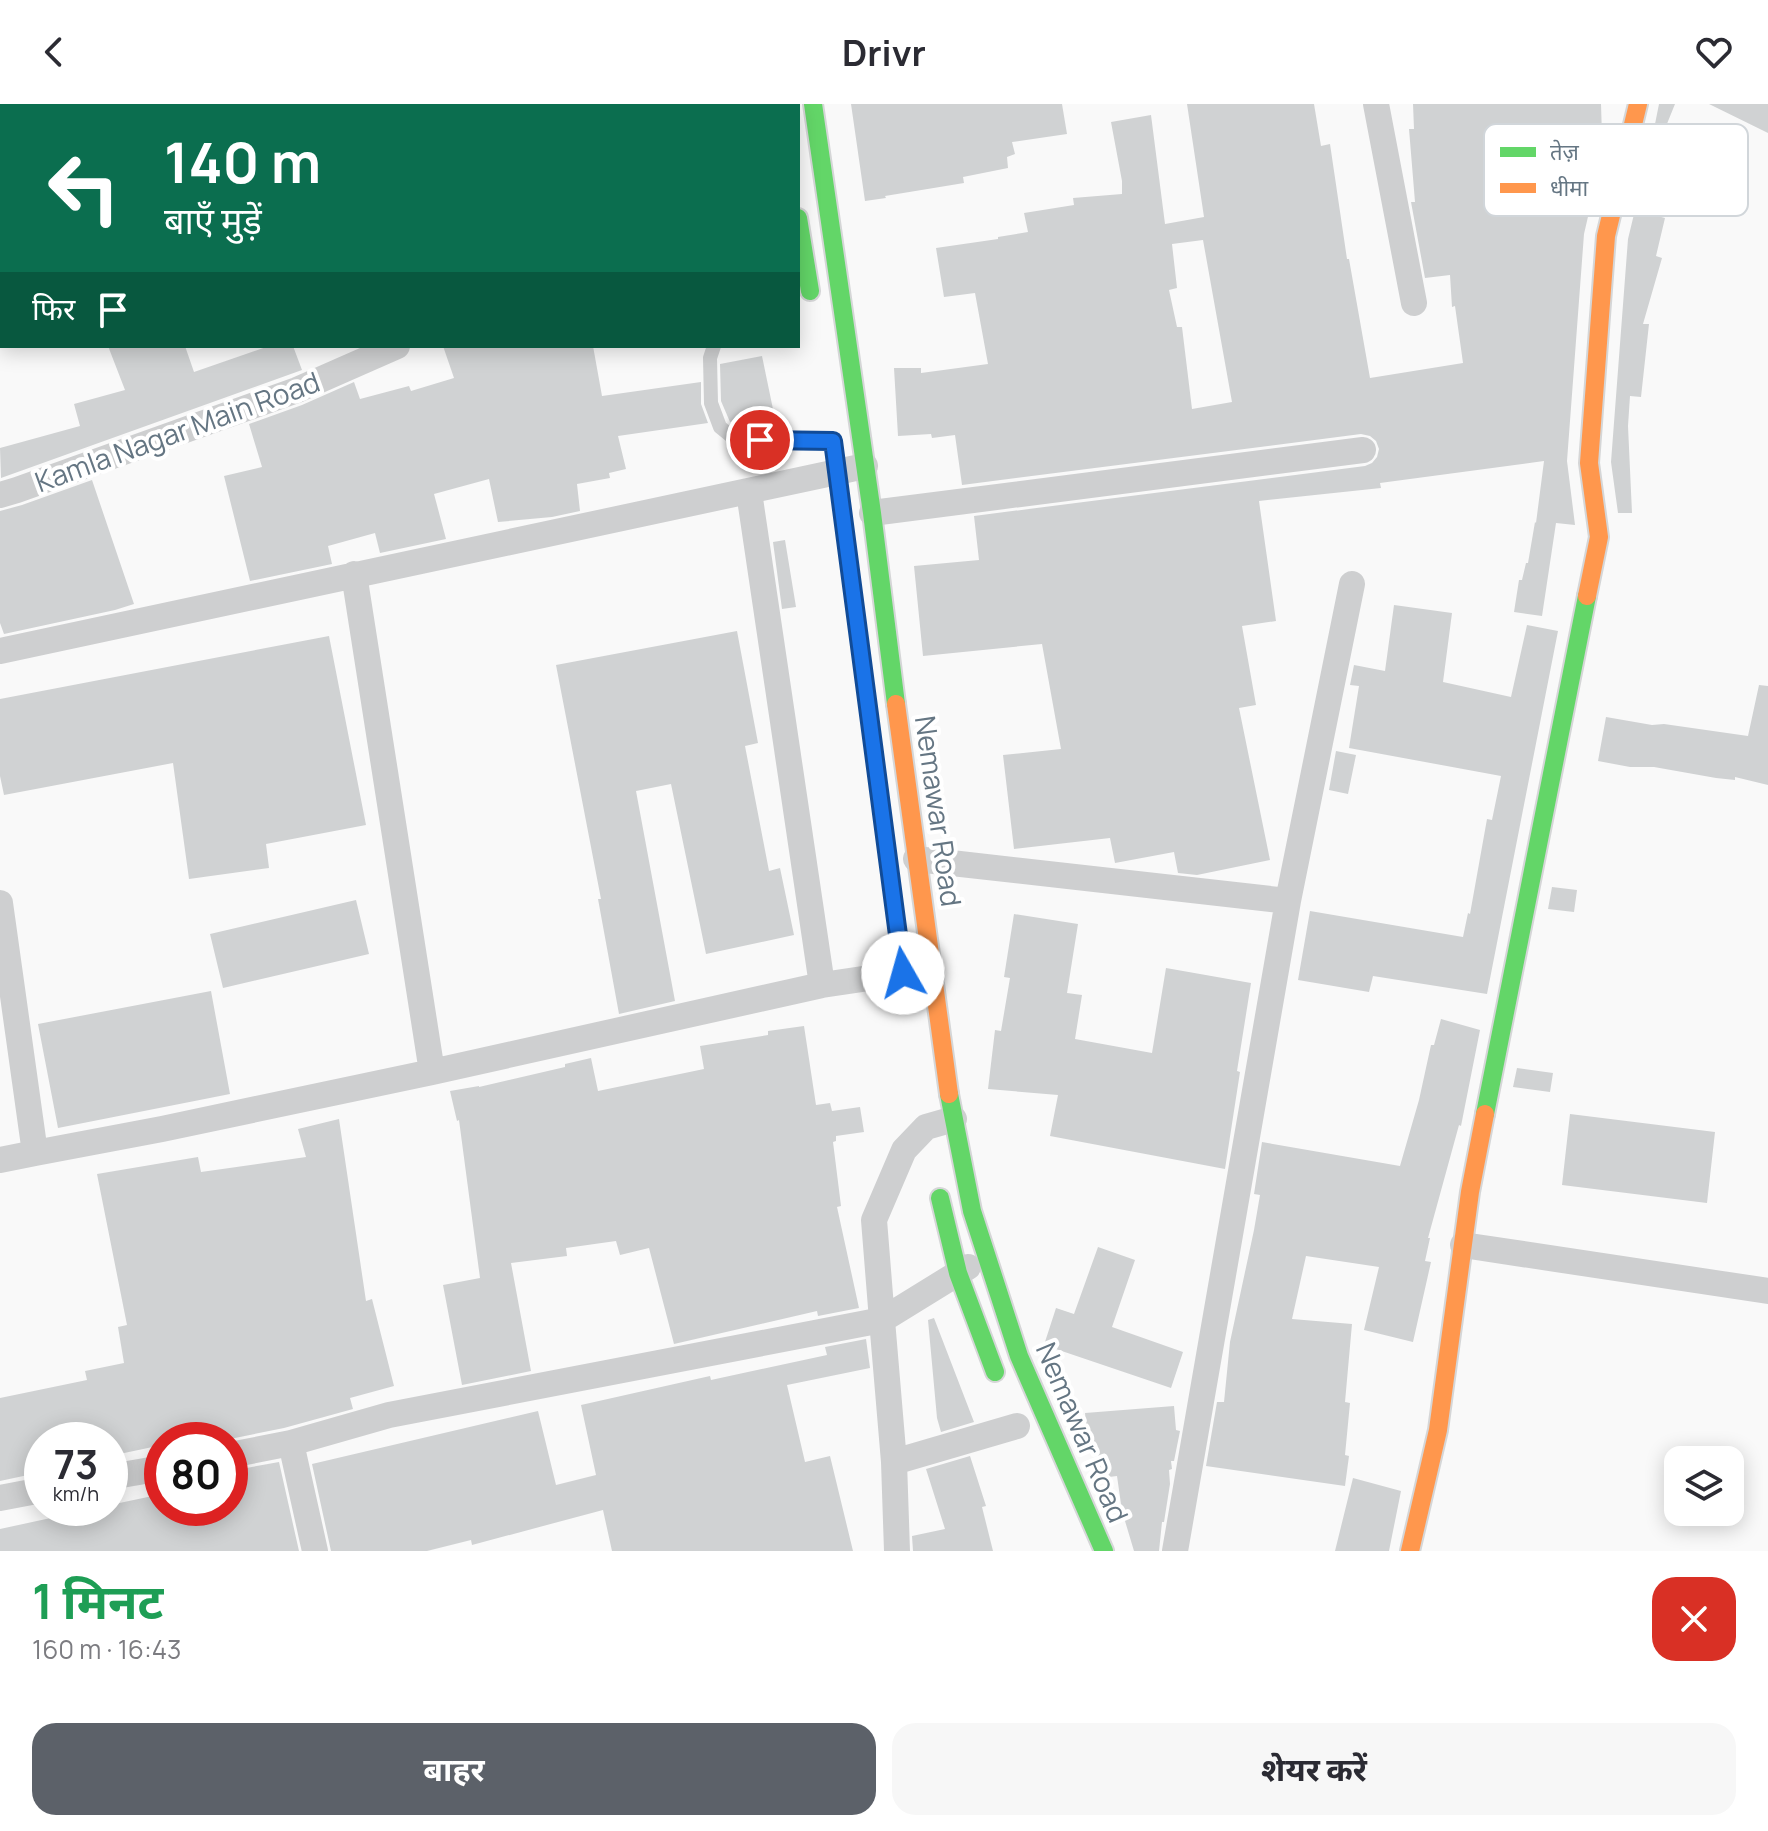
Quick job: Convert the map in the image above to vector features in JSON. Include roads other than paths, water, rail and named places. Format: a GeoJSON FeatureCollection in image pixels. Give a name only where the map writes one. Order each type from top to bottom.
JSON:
{"type":"FeatureCollection","features":[{"type":"Feature","properties":{"kind":"main road","name":"Nemawar Road"},"geometry":{"type":"LineString","coordinates":[[813,104],[872,513],[932,973],[954,1119],[972,1211],[1019,1356],[1104,1551]]}},
{"type":"Feature","properties":{"kind":"main road"},"geometry":{"type":"LineString","coordinates":[[1633,124],[1638,104]]}},
{"type":"Feature","properties":{"kind":"main road"},"geometry":{"type":"LineString","coordinates":[[1410,1551],[1438,1430],[1473,1177],[1599,537],[1589,463],[1606,236],[1611,216]]}},
{"type":"Feature","properties":{"kind":"main road"},"geometry":{"type":"LineString","coordinates":[[800,237],[807,303]]}},
{"type":"Feature","properties":{"kind":"main road"},"geometry":{"type":"LineString","coordinates":[[832,434],[838,481]]}},
{"type":"Feature","properties":{"kind":"main road"},"geometry":{"type":"LineString","coordinates":[[924,1120],[931,1155]]}},
{"type":"Feature","properties":{"kind":"main road","name":"Nemawar Road"},"geometry":{"type":"LineString","coordinates":[[937,1183],[958,1273],[1001,1386]]}},
{"type":"Feature","properties":{"kind":"street"},"geometry":{"type":"LineString","coordinates":[[1376,104],[1414,303]]}},
{"type":"Feature","properties":{"kind":"street","name":"Kamla Nagar Main Road"},"geometry":{"type":"LineString","coordinates":[[0,495],[297,390],[392,348]]}},
{"type":"Feature","properties":{"kind":"street"},"geometry":{"type":"LineString","coordinates":[[872,513],[1363,450]]}},
{"type":"Feature","properties":{"kind":"street"},"geometry":{"type":"LineString","coordinates":[[0,651],[749,492],[838,481],[865,466]]}},
{"type":"Feature","properties":{"kind":"street"},"geometry":{"type":"LineString","coordinates":[[749,492],[822,985]]}},
{"type":"Feature","properties":{"kind":"street"},"geometry":{"type":"LineString","coordinates":[[354,574],[432,1072]]}},
{"type":"Feature","properties":{"kind":"street"},"geometry":{"type":"LineString","coordinates":[[1175,1551],[1288,901],[1352,584]]}},
{"type":"Feature","properties":{"kind":"street"},"geometry":{"type":"LineString","coordinates":[[916,859],[1288,901]]}},
{"type":"Feature","properties":{"kind":"street"},"geometry":{"type":"LineString","coordinates":[[0,903],[35,1153]]}},
{"type":"Feature","properties":{"kind":"street"},"geometry":{"type":"LineString","coordinates":[[0,1160],[432,1072],[822,985],[903,973],[932,973]]}},
{"type":"Feature","properties":{"kind":"street"},"geometry":{"type":"LineString","coordinates":[[897,1551],[894,1462],[874,1220],[904,1150],[924,1120],[954,1119]]}},
{"type":"Feature","properties":{"kind":"street"},"geometry":{"type":"LineString","coordinates":[[1463,1245],[1768,1291]]}},
{"type":"Feature","properties":{"kind":"street"},"geometry":{"type":"LineString","coordinates":[[248,1451],[291,1443],[389,1415],[882,1320],[986,1256]]}},
{"type":"Feature","properties":{"kind":"street"},"geometry":{"type":"LineString","coordinates":[[894,1462],[1017,1426]]}},
{"type":"Feature","properties":{"kind":"street"},"geometry":{"type":"LineString","coordinates":[[291,1443],[315,1551]]}},
{"type":"Feature","properties":{"kind":"street"},"geometry":{"type":"LineString","coordinates":[[0,1498],[24,1493]]}},
{"type":"Feature","properties":{"kind":"lane"},"geometry":{"type":"LineString","coordinates":[[713,348],[710,358],[711,403],[720,427],[736,440],[832,434]]}}]}
